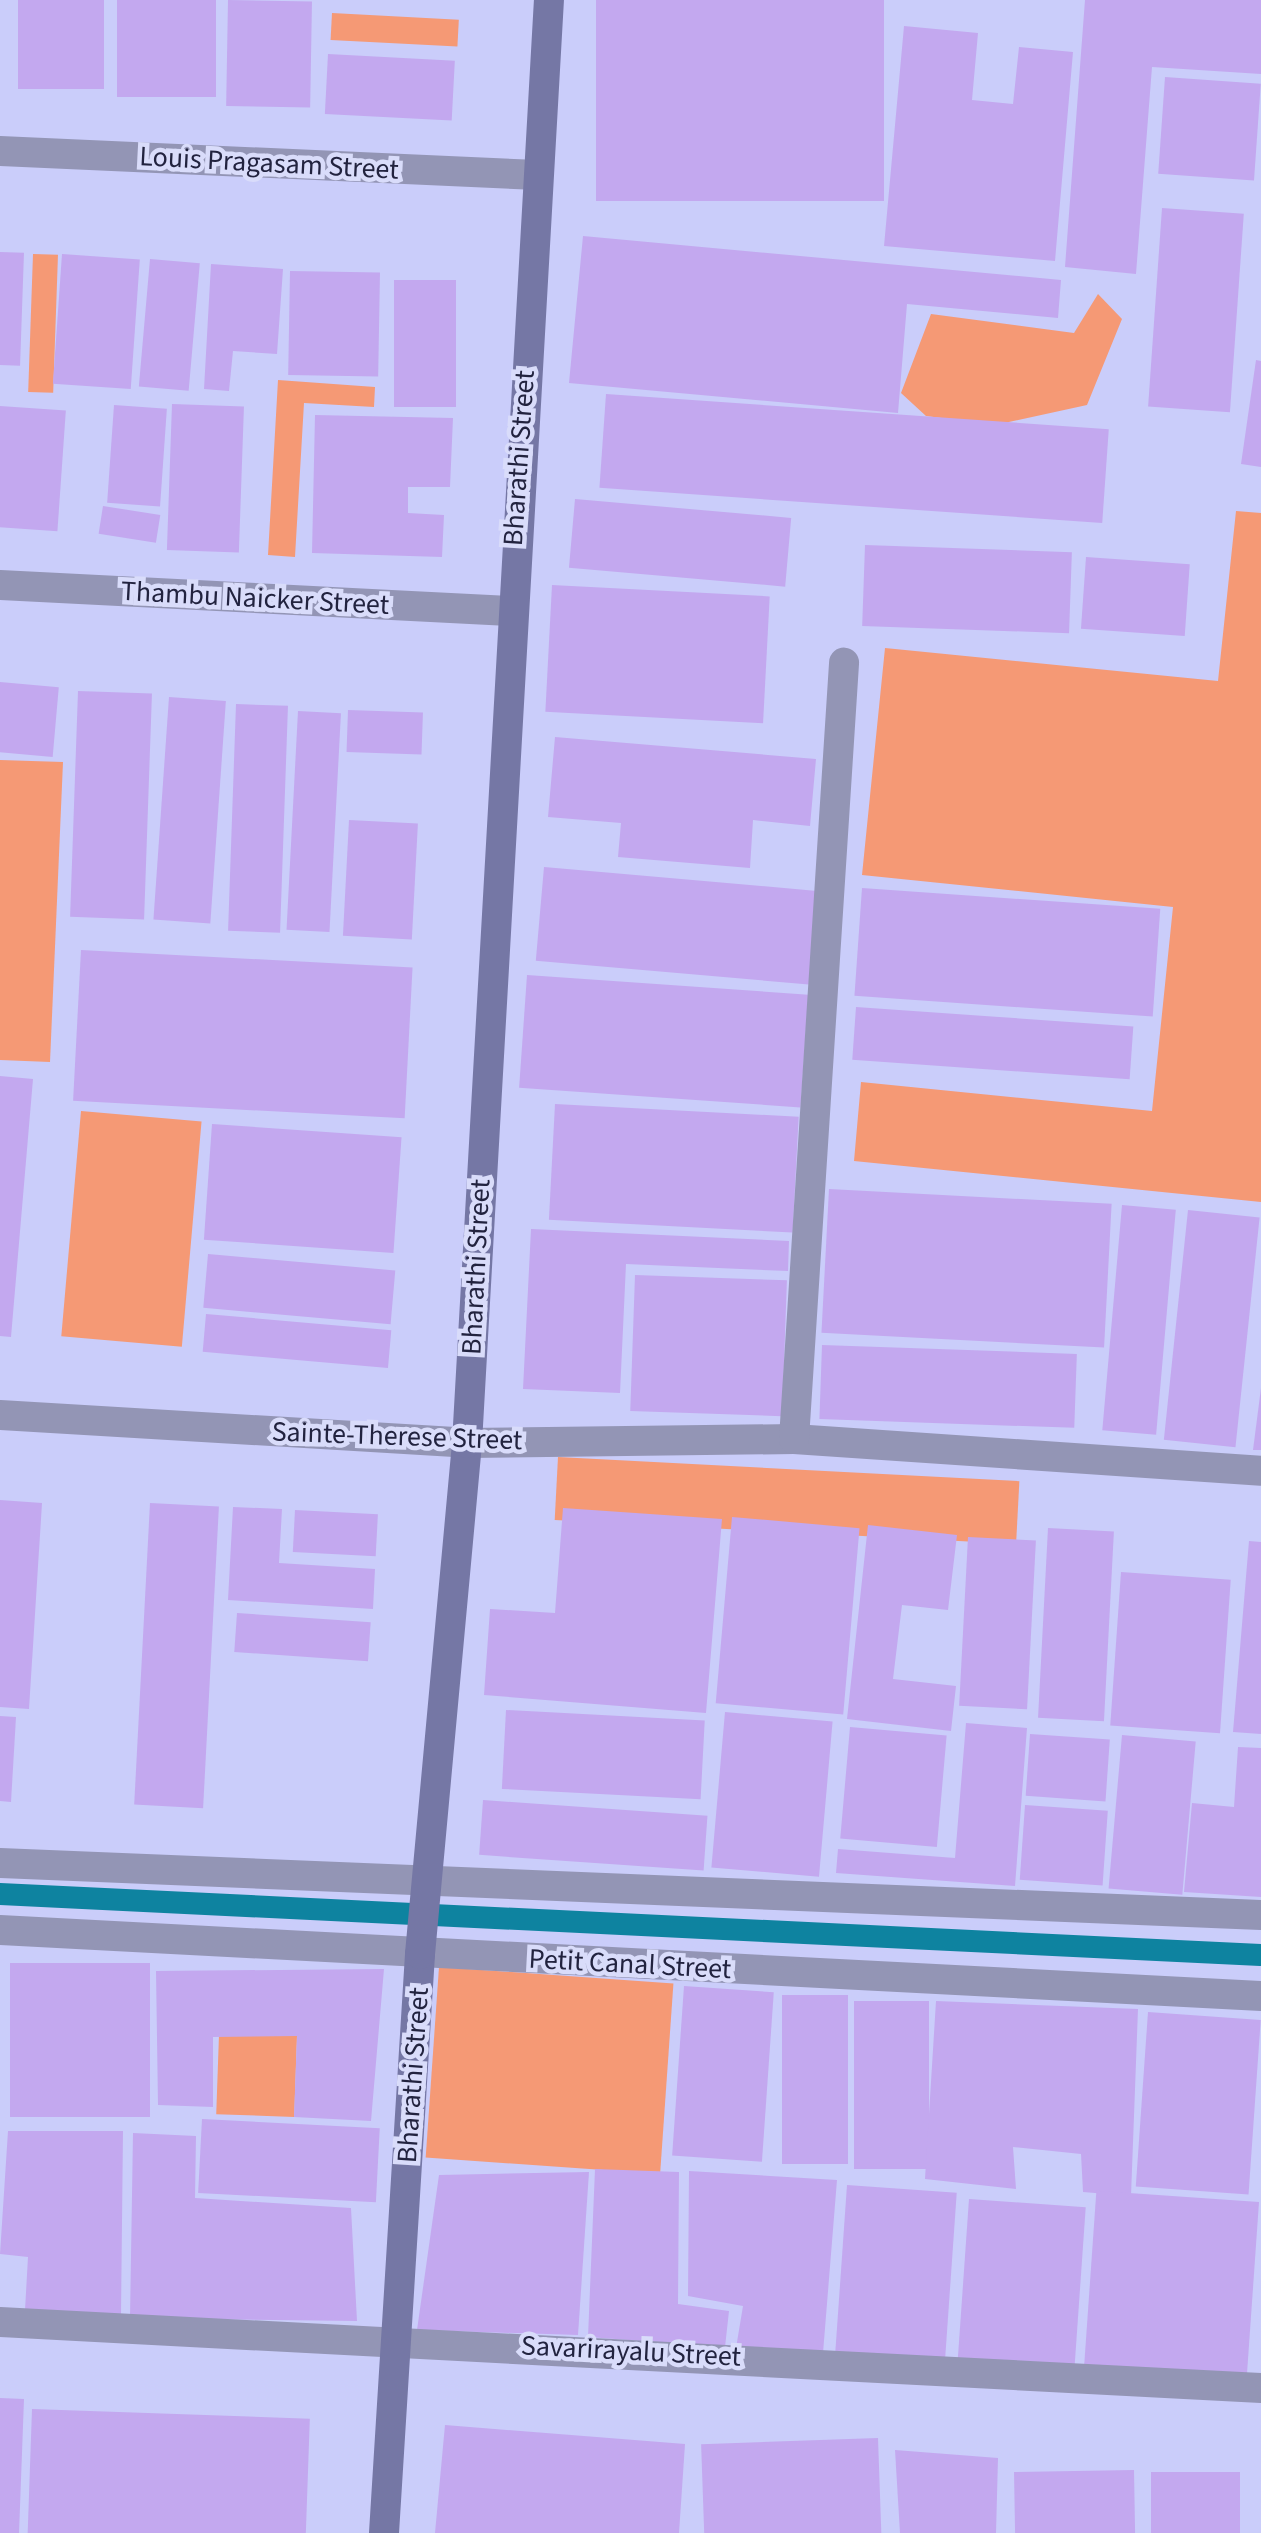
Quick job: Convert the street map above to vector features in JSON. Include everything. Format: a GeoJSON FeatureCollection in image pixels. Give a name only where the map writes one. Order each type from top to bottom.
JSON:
{"type":"FeatureCollection","features":[{"type":"Feature","properties":{"kind":"street","name":"Bharathi Street"},"geometry":{"type":"LineString","coordinates":[[384,2533],[420,1948],[467,1443],[509,611],[549,0]]}},
{"type":"Feature","properties":{"kind":"street","name":"Louis Pragasam Street"},"geometry":{"type":"LineString","coordinates":[[0,150],[538,175]]}},
{"type":"Feature","properties":{"kind":"street","name":"Thambu Naicker Street"},"geometry":{"type":"LineString","coordinates":[[0,584],[509,611]]}},
{"type":"Feature","properties":{"kind":"street"},"geometry":{"type":"LineString","coordinates":[[794,1439],[844,663]]}},
{"type":"Feature","properties":{"kind":"street","name":"Sainte-Therese Street"},"geometry":{"type":"LineString","coordinates":[[0,1415],[467,1443],[794,1439],[1261,1471]]}},
{"type":"Feature","properties":{"kind":"street"},"geometry":{"type":"LineString","coordinates":[[0,1863],[428,1886],[1261,1915]]}},
{"type":"Feature","properties":{"kind":"street","name":"Petit Canal Street"},"geometry":{"type":"LineString","coordinates":[[0,1930],[420,1948],[1261,1996]]}},
{"type":"Feature","properties":{"kind":"street","name":"Savarirayalu Street"},"geometry":{"type":"LineString","coordinates":[[0,2322],[396,2337],[1261,2388]]}},
{"type":"Feature","properties":{"kind":"shaded area"},"geometry":{"type":"Polygon","coordinates":[[[332,13],[459,20],[457,47],[331,40],[332,13]]]}},
{"type":"Feature","properties":{"kind":"shaded area"},"geometry":{"type":"Polygon","coordinates":[[[33,254],[58,255],[53,393],[28,392],[33,254]]]}},
{"type":"Feature","properties":{"kind":"shaded area"},"geometry":{"type":"Polygon","coordinates":[[[1098,294],[1122,319],[1087,405],[995,425],[926,416],[901,393],[931,314],[1074,333],[1098,294]]]}},
{"type":"Feature","properties":{"kind":"shaded area"},"geometry":{"type":"Polygon","coordinates":[[[278,380],[375,387],[374,407],[304,403],[295,557],[268,555],[278,380]]]}},
{"type":"Feature","properties":{"kind":"shaded area"},"geometry":{"type":"Polygon","coordinates":[[[1236,511],[1261,513],[1261,1202],[854,1161],[861,1082],[1152,1111],[1173,907],[862,875],[885,648],[1218,681],[1236,511]]]}},
{"type":"Feature","properties":{"kind":"shaded area"},"geometry":{"type":"Polygon","coordinates":[[[0,760],[63,762],[50,1062],[0,1060],[0,760]]]}},
{"type":"Feature","properties":{"kind":"shaded area"},"geometry":{"type":"Polygon","coordinates":[[[81,1111],[202,1122],[182,1347],[61,1336],[81,1111]]]}},
{"type":"Feature","properties":{"kind":"shaded area"},"geometry":{"type":"Polygon","coordinates":[[[558,1457],[1019,1481],[1016,1544],[555,1520],[558,1457]]]}},
{"type":"Feature","properties":{"kind":"shaded area"},"geometry":{"type":"Polygon","coordinates":[[[439,1967],[673,1983],[660,2174],[426,2158],[439,1967]]]}},
{"type":"Feature","properties":{"kind":"shaded area"},"geometry":{"type":"Polygon","coordinates":[[[219,2033],[297,2036],[294,2117],[216,2114],[219,2033]]]}},
{"type":"Feature","properties":{"kind":"building"},"geometry":{"type":"Polygon","coordinates":[[[18,0],[104,0],[104,89],[18,89],[18,0]]]}},
{"type":"Feature","properties":{"kind":"building"},"geometry":{"type":"Polygon","coordinates":[[[117,0],[216,0],[216,97],[117,97],[117,0]]]}},
{"type":"Feature","properties":{"kind":"building"},"geometry":{"type":"Polygon","coordinates":[[[228,0],[312,1],[310,107],[226,106],[228,0]]]}},
{"type":"Feature","properties":{"kind":"building"},"geometry":{"type":"Polygon","coordinates":[[[596,0],[884,0],[884,201],[596,201],[596,0]]]}},
{"type":"Feature","properties":{"kind":"building"},"geometry":{"type":"Polygon","coordinates":[[[1085,0],[1261,0],[1261,74],[1152,67],[1136,274],[1065,267],[1085,0]]]}},
{"type":"Feature","properties":{"kind":"building"},"geometry":{"type":"Polygon","coordinates":[[[904,26],[978,33],[972,100],[1013,104],[1019,47],[1073,52],[1055,261],[884,246],[904,26]]]}},
{"type":"Feature","properties":{"kind":"building"},"geometry":{"type":"Polygon","coordinates":[[[328,54],[455,61],[452,121],[325,114],[328,54]]]}},
{"type":"Feature","properties":{"kind":"building"},"geometry":{"type":"Polygon","coordinates":[[[1165,77],[1261,84],[1254,180],[1158,174],[1165,77]]]}},
{"type":"Feature","properties":{"kind":"building"},"geometry":{"type":"Polygon","coordinates":[[[1162,208],[1244,214],[1230,412],[1148,407],[1162,208]]]}},
{"type":"Feature","properties":{"kind":"building"},"geometry":{"type":"Polygon","coordinates":[[[583,236],[1061,280],[1058,318],[907,304],[898,413],[569,383],[583,236]]]}},
{"type":"Feature","properties":{"kind":"building"},"geometry":{"type":"Polygon","coordinates":[[[0,252],[24,253],[20,366],[0,365],[0,252]]]}},
{"type":"Feature","properties":{"kind":"building"},"geometry":{"type":"Polygon","coordinates":[[[62,254],[140,259],[131,389],[53,384],[62,254]]]}},
{"type":"Feature","properties":{"kind":"building"},"geometry":{"type":"Polygon","coordinates":[[[150,259],[200,263],[189,391],[139,387],[150,259]]]}},
{"type":"Feature","properties":{"kind":"building"},"geometry":{"type":"Polygon","coordinates":[[[211,264],[283,269],[277,354],[233,351],[229,391],[204,389],[211,264]]]}},
{"type":"Feature","properties":{"kind":"building"},"geometry":{"type":"Polygon","coordinates":[[[290,271],[380,273],[378,377],[288,375],[290,271]]]}},
{"type":"Feature","properties":{"kind":"building"},"geometry":{"type":"Polygon","coordinates":[[[394,280],[456,280],[456,407],[394,407],[394,280]]]}},
{"type":"Feature","properties":{"kind":"building"},"geometry":{"type":"Polygon","coordinates":[[[1256,360],[1261,361],[1261,467],[1241,464],[1256,360]]]}},
{"type":"Feature","properties":{"kind":"building"},"geometry":{"type":"Polygon","coordinates":[[[606,394],[1109,429],[1102,523],[599,488],[606,394]]]}},
{"type":"Feature","properties":{"kind":"building"},"geometry":{"type":"Polygon","coordinates":[[[172,404],[244,407],[239,552],[167,550],[172,404]]]}},
{"type":"Feature","properties":{"kind":"building"},"geometry":{"type":"Polygon","coordinates":[[[114,405],[167,409],[160,506],[107,503],[114,405]]]}},
{"type":"Feature","properties":{"kind":"building"},"geometry":{"type":"Polygon","coordinates":[[[0,406],[66,411],[57,531],[0,527],[0,406]]]}},
{"type":"Feature","properties":{"kind":"building"},"geometry":{"type":"Polygon","coordinates":[[[315,415],[453,418],[450,487],[408,487],[408,513],[444,515],[442,557],[312,553],[315,415]]]}},
{"type":"Feature","properties":{"kind":"building"},"geometry":{"type":"Polygon","coordinates":[[[575,499],[791,518],[785,587],[569,568],[575,499]]]}},
{"type":"Feature","properties":{"kind":"building"},"geometry":{"type":"Polygon","coordinates":[[[103,506],[160,515],[156,543],[99,534],[103,506]]]}},
{"type":"Feature","properties":{"kind":"building"},"geometry":{"type":"Polygon","coordinates":[[[865,545],[1072,552],[1069,633],[862,626],[865,545]]]}},
{"type":"Feature","properties":{"kind":"building"},"geometry":{"type":"Polygon","coordinates":[[[1086,557],[1190,564],[1185,636],[1081,629],[1086,557]]]}},
{"type":"Feature","properties":{"kind":"building"},"geometry":{"type":"Polygon","coordinates":[[[552,585],[770,596],[763,723],[545,712],[552,585]]]}},
{"type":"Feature","properties":{"kind":"building"},"geometry":{"type":"Polygon","coordinates":[[[0,682],[59,687],[53,757],[0,752],[0,682]]]}},
{"type":"Feature","properties":{"kind":"building"},"geometry":{"type":"Polygon","coordinates":[[[78,691],[152,694],[144,919],[70,917],[78,691]]]}},
{"type":"Feature","properties":{"kind":"building"},"geometry":{"type":"Polygon","coordinates":[[[169,697],[226,701],[210,923],[153,919],[169,697]]]}},
{"type":"Feature","properties":{"kind":"building"},"geometry":{"type":"Polygon","coordinates":[[[236,704],[288,706],[280,933],[228,931],[236,704]]]}},
{"type":"Feature","properties":{"kind":"building"},"geometry":{"type":"Polygon","coordinates":[[[348,710],[423,713],[421,755],[347,752],[348,710]]]}},
{"type":"Feature","properties":{"kind":"building"},"geometry":{"type":"Polygon","coordinates":[[[298,711],[341,713],[329,932],[287,930],[298,711]]]}},
{"type":"Feature","properties":{"kind":"building"},"geometry":{"type":"Polygon","coordinates":[[[555,737],[816,759],[810,826],[753,820],[750,868],[618,857],[621,823],[548,817],[555,737]]]}},
{"type":"Feature","properties":{"kind":"building"},"geometry":{"type":"Polygon","coordinates":[[[349,820],[418,824],[412,939],[343,936],[349,820]]]}},
{"type":"Feature","properties":{"kind":"building"},"geometry":{"type":"Polygon","coordinates":[[[544,867],[817,891],[809,985],[536,961],[544,867]]]}},
{"type":"Feature","properties":{"kind":"building"},"geometry":{"type":"Polygon","coordinates":[[[862,888],[1160,909],[1153,1017],[854,996],[862,888]]]}},
{"type":"Feature","properties":{"kind":"building"},"geometry":{"type":"Polygon","coordinates":[[[81,950],[413,967],[405,1118],[73,1101],[81,950]]]}},
{"type":"Feature","properties":{"kind":"building"},"geometry":{"type":"Polygon","coordinates":[[[527,975],[808,995],[800,1107],[519,1088],[527,975]]]}},
{"type":"Feature","properties":{"kind":"building"},"geometry":{"type":"Polygon","coordinates":[[[856,1007],[1133,1026],[1130,1079],[852,1060],[856,1007]]]}},
{"type":"Feature","properties":{"kind":"building"},"geometry":{"type":"Polygon","coordinates":[[[0,1076],[33,1079],[11,1337],[0,1336],[0,1076]]]}},
{"type":"Feature","properties":{"kind":"building"},"geometry":{"type":"Polygon","coordinates":[[[555,1104],[799,1117],[793,1233],[549,1220],[555,1104]]]}},
{"type":"Feature","properties":{"kind":"building"},"geometry":{"type":"Polygon","coordinates":[[[212,1124],[402,1137],[393,1253],[204,1240],[212,1124]]]}},
{"type":"Feature","properties":{"kind":"building"},"geometry":{"type":"Polygon","coordinates":[[[829,1189],[1112,1204],[1104,1348],[821,1333],[829,1189]]]}},
{"type":"Feature","properties":{"kind":"building"},"geometry":{"type":"Polygon","coordinates":[[[1122,1205],[1176,1210],[1156,1435],[1102,1430],[1122,1205]]]}},
{"type":"Feature","properties":{"kind":"building"},"geometry":{"type":"Polygon","coordinates":[[[1188,1210],[1260,1218],[1235,1447],[1164,1440],[1188,1210]]]}},
{"type":"Feature","properties":{"kind":"building"},"geometry":{"type":"Polygon","coordinates":[[[531,1229],[789,1241],[788,1271],[626,1264],[620,1393],[523,1389],[531,1229]]]}},
{"type":"Feature","properties":{"kind":"building"},"geometry":{"type":"Polygon","coordinates":[[[208,1254],[395,1270],[391,1324],[203,1308],[208,1254]]]}},
{"type":"Feature","properties":{"kind":"building"},"geometry":{"type":"Polygon","coordinates":[[[635,1275],[787,1280],[782,1416],[630,1411],[635,1275]]]}},
{"type":"Feature","properties":{"kind":"building"},"geometry":{"type":"Polygon","coordinates":[[[206,1314],[391,1330],[388,1368],[203,1352],[206,1314]]]}},
{"type":"Feature","properties":{"kind":"building"},"geometry":{"type":"Polygon","coordinates":[[[822,1345],[1077,1354],[1074,1428],[819,1419],[822,1345]]]}},
{"type":"Feature","properties":{"kind":"building"},"geometry":{"type":"Polygon","coordinates":[[[1261,1388],[1261,1450],[1253,1450],[1261,1388]]]}},
{"type":"Feature","properties":{"kind":"building"},"geometry":{"type":"Polygon","coordinates":[[[0,1500],[42,1503],[29,1709],[0,1707],[0,1500]]]}},
{"type":"Feature","properties":{"kind":"building"},"geometry":{"type":"Polygon","coordinates":[[[150,1503],[219,1507],[203,1808],[134,1805],[150,1503]]]}},
{"type":"Feature","properties":{"kind":"building"},"geometry":{"type":"Polygon","coordinates":[[[233,1507],[282,1509],[279,1563],[375,1569],[373,1609],[228,1600],[233,1507]]]}},
{"type":"Feature","properties":{"kind":"building"},"geometry":{"type":"Polygon","coordinates":[[[563,1508],[722,1519],[706,1713],[484,1695],[490,1609],[555,1613],[563,1508]]]}},
{"type":"Feature","properties":{"kind":"building"},"geometry":{"type":"Polygon","coordinates":[[[295,1510],[378,1514],[376,1556],[293,1552],[295,1510]]]}},
{"type":"Feature","properties":{"kind":"building"},"geometry":{"type":"Polygon","coordinates":[[[732,1517],[860,1528],[843,1714],[716,1703],[732,1517]]]}},
{"type":"Feature","properties":{"kind":"building"},"geometry":{"type":"Polygon","coordinates":[[[868,1525],[957,1535],[948,1610],[902,1605],[893,1679],[956,1686],[951,1731],[847,1719],[868,1525]]]}},
{"type":"Feature","properties":{"kind":"building"},"geometry":{"type":"Polygon","coordinates":[[[1048,1528],[1114,1531],[1104,1721],[1038,1718],[1048,1528]]]}},
{"type":"Feature","properties":{"kind":"building"},"geometry":{"type":"Polygon","coordinates":[[[968,1537],[1036,1541],[1027,1709],[959,1706],[968,1537]]]}},
{"type":"Feature","properties":{"kind":"building"},"geometry":{"type":"Polygon","coordinates":[[[1249,1541],[1261,1542],[1261,1734],[1233,1732],[1249,1541]]]}},
{"type":"Feature","properties":{"kind":"building"},"geometry":{"type":"Polygon","coordinates":[[[1121,1572],[1231,1580],[1220,1733],[1110,1726],[1121,1572]]]}},
{"type":"Feature","properties":{"kind":"building"},"geometry":{"type":"Polygon","coordinates":[[[237,1613],[371,1622],[368,1661],[234,1652],[237,1613]]]}},
{"type":"Feature","properties":{"kind":"building"},"geometry":{"type":"Polygon","coordinates":[[[506,1710],[705,1720],[701,1799],[502,1789],[506,1710]]]}},
{"type":"Feature","properties":{"kind":"building"},"geometry":{"type":"Polygon","coordinates":[[[725,1712],[833,1721],[819,1877],[711,1867],[725,1712]]]}},
{"type":"Feature","properties":{"kind":"building"},"geometry":{"type":"Polygon","coordinates":[[[0,1716],[16,1717],[11,1802],[0,1801],[0,1716]]]}},
{"type":"Feature","properties":{"kind":"building"},"geometry":{"type":"Polygon","coordinates":[[[966,1723],[1027,1728],[1015,1886],[836,1873],[838,1849],[955,1858],[966,1723]]]}},
{"type":"Feature","properties":{"kind":"building"},"geometry":{"type":"Polygon","coordinates":[[[850,1727],[947,1735],[937,1847],[840,1839],[850,1727]]]}},
{"type":"Feature","properties":{"kind":"building"},"geometry":{"type":"Polygon","coordinates":[[[1030,1734],[1110,1740],[1105,1801],[1026,1796],[1030,1734]]]}},
{"type":"Feature","properties":{"kind":"building"},"geometry":{"type":"Polygon","coordinates":[[[1122,1735],[1196,1741],[1182,1895],[1109,1888],[1122,1735]]]}},
{"type":"Feature","properties":{"kind":"building"},"geometry":{"type":"Polygon","coordinates":[[[1238,1747],[1261,1748],[1261,1897],[1184,1892],[1192,1803],[1234,1807],[1238,1747]]]}},
{"type":"Feature","properties":{"kind":"building"},"geometry":{"type":"Polygon","coordinates":[[[483,1800],[707,1816],[704,1871],[479,1855],[483,1800]]]}},
{"type":"Feature","properties":{"kind":"building"},"geometry":{"type":"Polygon","coordinates":[[[1025,1805],[1108,1811],[1103,1886],[1020,1880],[1025,1805]]]}},
{"type":"Feature","properties":{"kind":"building"},"geometry":{"type":"Polygon","coordinates":[[[10,1963],[150,1963],[150,2117],[10,2117],[10,1963]]]}},
{"type":"Feature","properties":{"kind":"building"},"geometry":{"type":"Polygon","coordinates":[[[384,1969],[371,2121],[294,2117],[297,2036],[213,2037],[213,2107],[158,2105],[156,1971],[384,1969]]]}},
{"type":"Feature","properties":{"kind":"building"},"geometry":{"type":"Polygon","coordinates":[[[684,1986],[774,1992],[762,2162],[672,2156],[684,1986]]]}},
{"type":"Feature","properties":{"kind":"building"},"geometry":{"type":"Polygon","coordinates":[[[782,1995],[848,1995],[848,2164],[782,2164],[782,1995]]]}},
{"type":"Feature","properties":{"kind":"building"},"geometry":{"type":"Polygon","coordinates":[[[854,2001],[929,2001],[929,2169],[854,2169],[854,2001]]]}},
{"type":"Feature","properties":{"kind":"building"},"geometry":{"type":"Polygon","coordinates":[[[936,2001],[1138,2009],[1131,2196],[1083,2192],[1081,2154],[1013,2147],[1016,2189],[925,2179],[936,2001]]]}},
{"type":"Feature","properties":{"kind":"building"},"geometry":{"type":"Polygon","coordinates":[[[1148,2012],[1261,2020],[1249,2194],[1136,2187],[1148,2012]]]}},
{"type":"Feature","properties":{"kind":"building"},"geometry":{"type":"Polygon","coordinates":[[[202,2119],[380,2128],[376,2202],[198,2193],[202,2119]]]}},
{"type":"Feature","properties":{"kind":"building"},"geometry":{"type":"Polygon","coordinates":[[[8,2131],[123,2131],[121,2315],[25,2310],[28,2257],[0,2254],[8,2131]]]}},
{"type":"Feature","properties":{"kind":"building"},"geometry":{"type":"Polygon","coordinates":[[[133,2133],[196,2136],[195,2198],[351,2208],[357,2321],[130,2318],[133,2133]]]}},
{"type":"Feature","properties":{"kind":"building"},"geometry":{"type":"Polygon","coordinates":[[[595,2169],[679,2172],[678,2304],[729,2311],[725,2347],[588,2337],[595,2169]]]}},
{"type":"Feature","properties":{"kind":"building"},"geometry":{"type":"Polygon","coordinates":[[[689,2171],[837,2180],[823,2353],[736,2348],[743,2306],[688,2296],[689,2171]]]}},
{"type":"Feature","properties":{"kind":"building"},"geometry":{"type":"Polygon","coordinates":[[[589,2172],[578,2335],[417,2330],[439,2175],[589,2172]]]}},
{"type":"Feature","properties":{"kind":"building"},"geometry":{"type":"Polygon","coordinates":[[[847,2185],[957,2193],[945,2359],[835,2352],[847,2185]]]}},
{"type":"Feature","properties":{"kind":"building"},"geometry":{"type":"Polygon","coordinates":[[[1096,2191],[1259,2202],[1247,2377],[1084,2365],[1096,2191]]]}},
{"type":"Feature","properties":{"kind":"building"},"geometry":{"type":"Polygon","coordinates":[[[969,2199],[1086,2207],[1074,2370],[958,2362],[969,2199]]]}},
{"type":"Feature","properties":{"kind":"building"},"geometry":{"type":"Polygon","coordinates":[[[0,2398],[24,2399],[19,2533],[0,2533],[0,2398]]]}},
{"type":"Feature","properties":{"kind":"building"},"geometry":{"type":"Polygon","coordinates":[[[32,2409],[310,2419],[306,2533],[28,2533],[32,2409]]]}},
{"type":"Feature","properties":{"kind":"building"},"geometry":{"type":"Polygon","coordinates":[[[445,2425],[685,2444],[679,2533],[435,2533],[445,2425]]]}},
{"type":"Feature","properties":{"kind":"building"},"geometry":{"type":"Polygon","coordinates":[[[878,2438],[881,2533],[704,2533],[701,2444],[878,2438]]]}},
{"type":"Feature","properties":{"kind":"building"},"geometry":{"type":"Polygon","coordinates":[[[895,2450],[998,2458],[996,2533],[900,2533],[895,2450]]]}},
{"type":"Feature","properties":{"kind":"building"},"geometry":{"type":"Polygon","coordinates":[[[1134,2470],[1135,2533],[1015,2533],[1014,2472],[1134,2470]]]}},
{"type":"Feature","properties":{"kind":"building"},"geometry":{"type":"Polygon","coordinates":[[[1151,2472],[1240,2472],[1240,2533],[1151,2533],[1151,2472]]]}},
{"type":"Feature","properties":{"kind":"waterway"},"geometry":{"type":"LineString","coordinates":[[0,1894],[1261,1955]]}}]}
